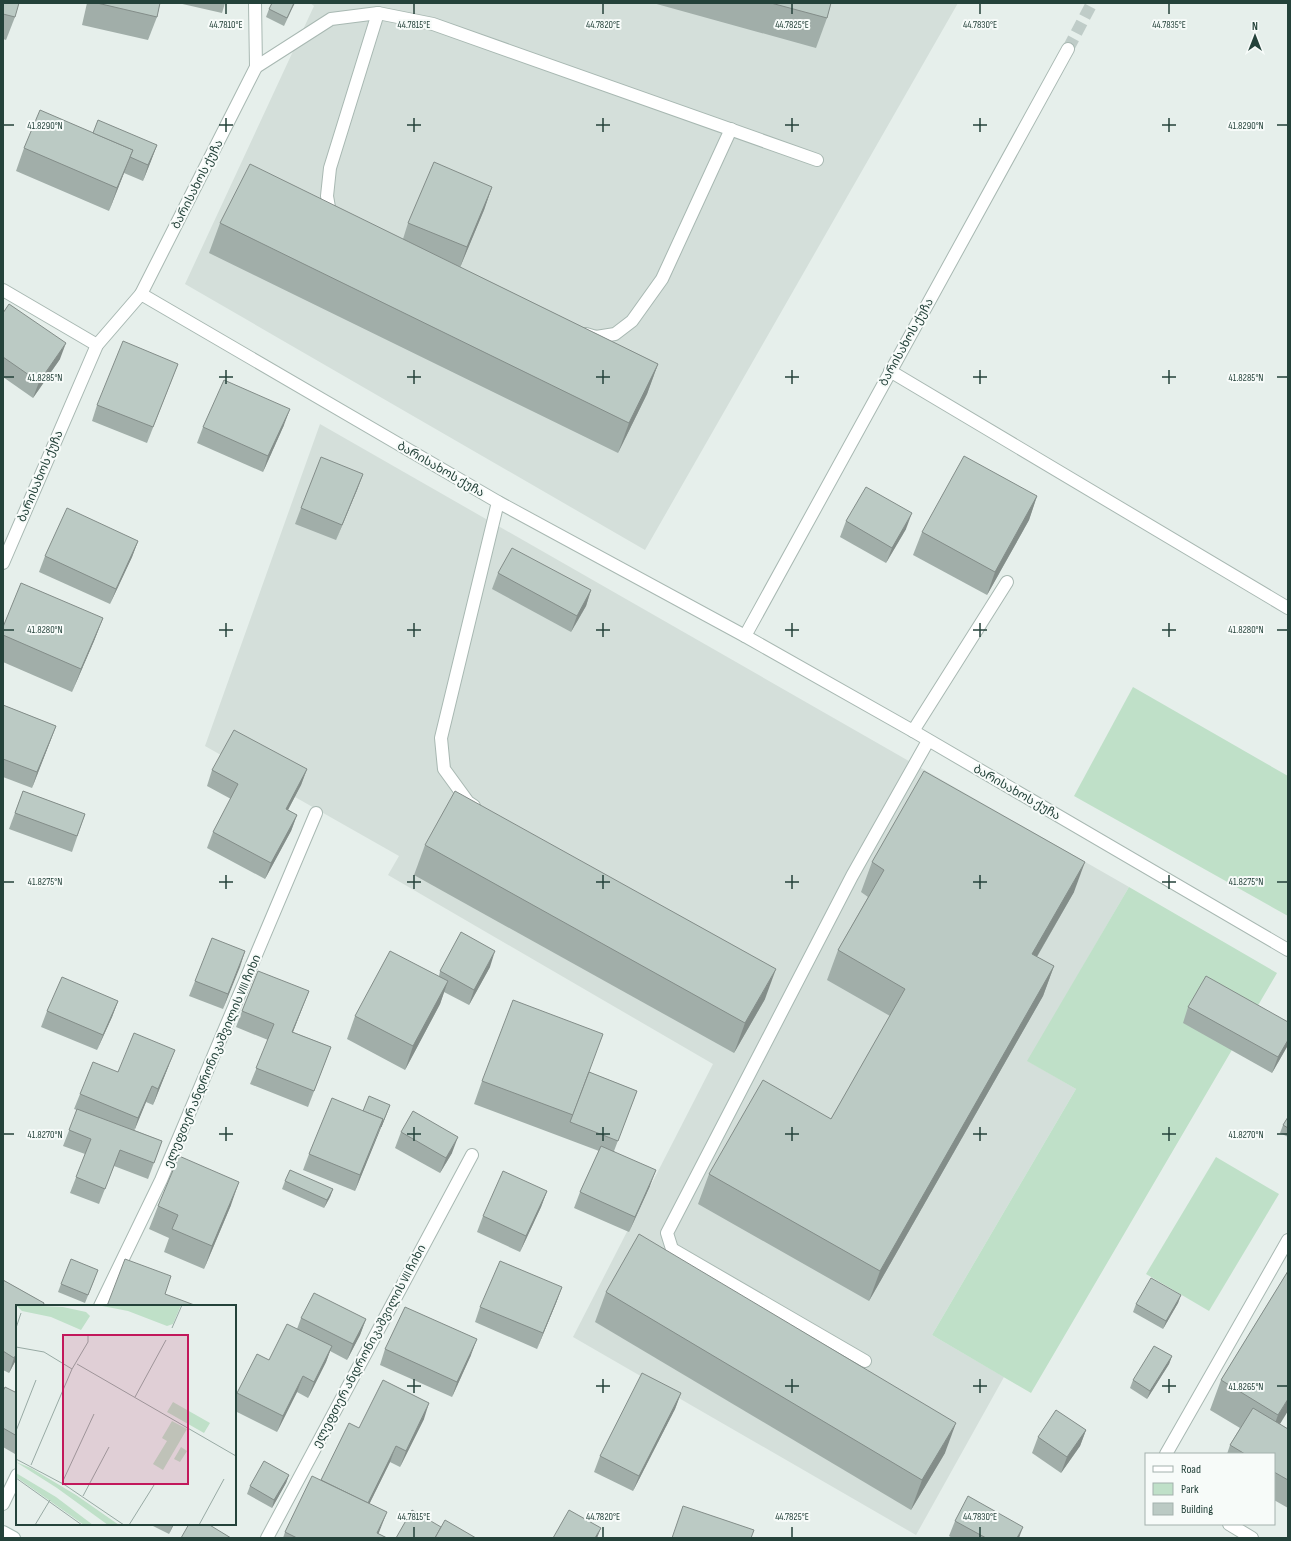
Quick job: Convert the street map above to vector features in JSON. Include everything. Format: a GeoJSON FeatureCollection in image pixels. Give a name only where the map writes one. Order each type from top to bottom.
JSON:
{"type":"FeatureCollection","features":[{"type":"Feature","properties":{"kind":"street","name":"ბარისახოს ქუჩა"},"geometry":{"type":"LineString","coordinates":[[3,563],[97,346],[141,294],[256,67],[256,3]]}},
{"type":"Feature","properties":{"kind":"street"},"geometry":{"type":"LineString","coordinates":[[256,67],[331,19],[378,13],[433,24],[817,160]]}},
{"type":"Feature","properties":{"kind":"street"},"geometry":{"type":"LineString","coordinates":[[340,224],[330,213],[327,196],[330,168],[378,13]]}},
{"type":"Feature","properties":{"kind":"street","name":"ბარისახოს ქუჩა"},"geometry":{"type":"LineString","coordinates":[[745,636],[1068,49]]}},
{"type":"Feature","properties":{"kind":"street"},"geometry":{"type":"LineString","coordinates":[[576,331],[596,337],[615,334],[632,321],[662,279],[731,129]]}},
{"type":"Feature","properties":{"kind":"street"},"geometry":{"type":"LineString","coordinates":[[3,290],[97,346]]}},
{"type":"Feature","properties":{"kind":"street","name":"ბარისახოს ქუჩა"},"geometry":{"type":"LineString","coordinates":[[141,294],[498,502],[745,636],[913,731],[1288,950]]}},
{"type":"Feature","properties":{"kind":"street"},"geometry":{"type":"LineString","coordinates":[[890,371],[1288,608]]}},
{"type":"Feature","properties":{"kind":"street"},"geometry":{"type":"LineString","coordinates":[[481,810],[468,802],[444,769],[441,738],[498,502]]}},
{"type":"Feature","properties":{"kind":"street"},"geometry":{"type":"LineString","coordinates":[[913,731],[1008,582]]}},
{"type":"Feature","properties":{"kind":"street"},"geometry":{"type":"LineString","coordinates":[[865,1361],[672,1249],[667,1233],[852,876],[928,741]]}},
{"type":"Feature","properties":{"kind":"street","name":"ელეფთერ ანდრონიკაშვილის VIII ჩიხი"},"geometry":{"type":"LineString","coordinates":[[100,1305],[161,1180],[316,813]]}},
{"type":"Feature","properties":{"kind":"street","name":"ელეფთერ ანდრონიკაშვილის VII ჩიხი"},"geometry":{"type":"LineString","coordinates":[[267,1538],[472,1155]]}},
{"type":"Feature","properties":{"kind":"street"},"geometry":{"type":"LineString","coordinates":[[1167,1453],[1288,1240]]}},
{"type":"Feature","properties":{"kind":"street"},"geometry":{"type":"LineString","coordinates":[[3,1504],[16,1477]]}},
{"type":"Feature","properties":{"kind":"street"},"geometry":{"type":"LineString","coordinates":[[1231,1525],[1252,1538]]}},
{"type":"Feature","properties":{"kind":"street"},"geometry":{"type":"LineString","coordinates":[[3,1532],[14,1538]]}},
{"type":"Feature","properties":{"kind":"shaded area"},"geometry":{"type":"Polygon","coordinates":[[[310,3],[958,3],[645,550],[185,284],[314,6],[310,3]]]}},
{"type":"Feature","properties":{"kind":"shaded area"},"geometry":{"type":"Polygon","coordinates":[[[320,424],[1129,887],[1028,1061],[1076,1089],[932,1335],[1004,1377],[916,1535],[573,1337],[713,1064],[388,875],[399,856],[205,746],[320,424]]]}},
{"type":"Feature","properties":{"kind":"green space"},"geometry":{"type":"Polygon","coordinates":[[[1133,687],[1288,776],[1288,916],[1074,796],[1133,687]]]}},
{"type":"Feature","properties":{"kind":"green space"},"geometry":{"type":"Polygon","coordinates":[[[1129,887],[1277,973],[1031,1393],[932,1335],[1076,1089],[1027,1061],[1129,887]]]}},
{"type":"Feature","properties":{"kind":"green space"},"geometry":{"type":"Polygon","coordinates":[[[1216,1157],[1279,1194],[1209,1311],[1146,1274],[1216,1157]]]}},
{"type":"Feature","properties":{"kind":"building"},"geometry":{"type":"Polygon","coordinates":[[[3,3],[19,3],[15,17],[3,14],[3,3]]]}},
{"type":"Feature","properties":{"kind":"building"},"geometry":{"type":"Polygon","coordinates":[[[97,3],[160,3],[157,17],[97,3]]]}},
{"type":"Feature","properties":{"kind":"building"},"geometry":{"type":"Polygon","coordinates":[[[272,3],[294,3],[287,18],[269,9],[272,3]]]}},
{"type":"Feature","properties":{"kind":"building"},"geometry":{"type":"Polygon","coordinates":[[[771,3],[831,3],[827,18],[771,3]]]}},
{"type":"Feature","properties":{"kind":"building"},"geometry":{"type":"Polygon","coordinates":[[[40,110],[133,150],[117,188],[24,148],[40,110]]]}},
{"type":"Feature","properties":{"kind":"building"},"geometry":{"type":"Polygon","coordinates":[[[98,120],[157,145],[148,165],[130,157],[133,150],[93,133],[98,120]]]}},
{"type":"Feature","properties":{"kind":"building"},"geometry":{"type":"Polygon","coordinates":[[[434,162],[492,187],[467,247],[408,223],[434,162]]]}},
{"type":"Feature","properties":{"kind":"building"},"geometry":{"type":"Polygon","coordinates":[[[250,164],[658,364],[629,423],[220,223],[250,164]]]}},
{"type":"Feature","properties":{"kind":"building"},"geometry":{"type":"Polygon","coordinates":[[[9,304],[66,343],[39,382],[3,357],[3,313],[9,304]]]}},
{"type":"Feature","properties":{"kind":"building"},"geometry":{"type":"Polygon","coordinates":[[[123,341],[178,364],[153,427],[97,405],[123,341]]]}},
{"type":"Feature","properties":{"kind":"building"},"geometry":{"type":"Polygon","coordinates":[[[224,380],[290,409],[268,456],[203,427],[224,380]]]}},
{"type":"Feature","properties":{"kind":"building"},"geometry":{"type":"Polygon","coordinates":[[[964,456],[1037,496],[995,572],[922,532],[964,456]]]}},
{"type":"Feature","properties":{"kind":"building"},"geometry":{"type":"Polygon","coordinates":[[[321,457],[363,474],[342,525],[301,508],[321,457]]]}},
{"type":"Feature","properties":{"kind":"building"},"geometry":{"type":"Polygon","coordinates":[[[866,487],[912,513],[892,548],[846,521],[866,487]]]}},
{"type":"Feature","properties":{"kind":"building"},"geometry":{"type":"Polygon","coordinates":[[[67,508],[138,541],[116,589],[45,556],[67,508]]]}},
{"type":"Feature","properties":{"kind":"building"},"geometry":{"type":"Polygon","coordinates":[[[512,548],[591,590],[577,616],[498,573],[512,548]]]}},
{"type":"Feature","properties":{"kind":"building"},"geometry":{"type":"Polygon","coordinates":[[[21,583],[103,618],[81,669],[3,635],[3,627],[21,583]]]}},
{"type":"Feature","properties":{"kind":"building"},"geometry":{"type":"Polygon","coordinates":[[[3,705],[56,726],[37,772],[3,759],[3,705]]]}},
{"type":"Feature","properties":{"kind":"building"},"geometry":{"type":"Polygon","coordinates":[[[234,730],[307,769],[286,809],[297,815],[271,863],[213,832],[238,784],[212,770],[234,730]]]}},
{"type":"Feature","properties":{"kind":"building"},"geometry":{"type":"Polygon","coordinates":[[[924,771],[1085,862],[1032,954],[1054,966],[880,1271],[709,1174],[763,1080],[831,1119],[905,989],[838,950],[884,870],[872,862],[924,771]]]}},
{"type":"Feature","properties":{"kind":"building"},"geometry":{"type":"Polygon","coordinates":[[[23,791],[85,814],[77,836],[15,813],[23,791]]]}},
{"type":"Feature","properties":{"kind":"building"},"geometry":{"type":"Polygon","coordinates":[[[455,791],[776,969],[745,1023],[425,845],[455,791]]]}},
{"type":"Feature","properties":{"kind":"building"},"geometry":{"type":"Polygon","coordinates":[[[461,932],[495,951],[474,990],[440,971],[461,932]]]}},
{"type":"Feature","properties":{"kind":"building"},"geometry":{"type":"Polygon","coordinates":[[[212,938],[245,951],[228,994],[195,981],[212,938]]]}},
{"type":"Feature","properties":{"kind":"building"},"geometry":{"type":"Polygon","coordinates":[[[390,951],[448,981],[413,1046],[355,1016],[390,951]]]}},
{"type":"Feature","properties":{"kind":"building"},"geometry":{"type":"Polygon","coordinates":[[[258,971],[309,991],[292,1032],[331,1047],[314,1091],[256,1068],[274,1024],[242,1011],[258,971]]]}},
{"type":"Feature","properties":{"kind":"building"},"geometry":{"type":"Polygon","coordinates":[[[1206,976],[1288,1022],[1288,1040],[1278,1057],[1188,1007],[1206,976]]]}},
{"type":"Feature","properties":{"kind":"building"},"geometry":{"type":"Polygon","coordinates":[[[62,977],[118,1001],[103,1035],[47,1011],[62,977]]]}},
{"type":"Feature","properties":{"kind":"building"},"geometry":{"type":"Polygon","coordinates":[[[513,1000],[603,1034],[573,1115],[482,1081],[513,1000]]]}},
{"type":"Feature","properties":{"kind":"building"},"geometry":{"type":"Polygon","coordinates":[[[134,1033],[175,1050],[158,1089],[152,1086],[138,1118],[80,1094],[93,1062],[118,1072],[134,1033]]]}},
{"type":"Feature","properties":{"kind":"building"},"geometry":{"type":"Polygon","coordinates":[[[589,1072],[637,1091],[618,1141],[570,1122],[589,1072]]]}},
{"type":"Feature","properties":{"kind":"building"},"geometry":{"type":"Polygon","coordinates":[[[369,1096],[390,1105],[381,1127],[383,1119],[363,1111],[369,1096]]]}},
{"type":"Feature","properties":{"kind":"building"},"geometry":{"type":"Polygon","coordinates":[[[332,1098],[383,1119],[360,1175],[309,1154],[332,1098]]]}},
{"type":"Feature","properties":{"kind":"building"},"geometry":{"type":"Polygon","coordinates":[[[77,1109],[162,1141],[154,1163],[120,1150],[105,1189],[76,1177],[91,1139],[69,1130],[77,1109]]]}},
{"type":"Feature","properties":{"kind":"building"},"geometry":{"type":"Polygon","coordinates":[[[413,1111],[458,1137],[446,1158],[401,1132],[413,1111]]]}},
{"type":"Feature","properties":{"kind":"building"},"geometry":{"type":"Polygon","coordinates":[[[1288,1117],[1288,1128],[1283,1125],[1288,1117]]]}},
{"type":"Feature","properties":{"kind":"building"},"geometry":{"type":"Polygon","coordinates":[[[601,1146],[656,1170],[635,1217],[580,1192],[601,1146]]]}},
{"type":"Feature","properties":{"kind":"building"},"geometry":{"type":"Polygon","coordinates":[[[179,1156],[239,1182],[212,1246],[172,1229],[178,1215],[158,1206],[179,1156]]]}},
{"type":"Feature","properties":{"kind":"building"},"geometry":{"type":"Polygon","coordinates":[[[290,1170],[333,1189],[327,1200],[285,1181],[290,1170]]]}},
{"type":"Feature","properties":{"kind":"building"},"geometry":{"type":"Polygon","coordinates":[[[503,1171],[547,1191],[526,1236],[483,1216],[503,1171]]]}},
{"type":"Feature","properties":{"kind":"building"},"geometry":{"type":"Polygon","coordinates":[[[639,1234],[956,1423],[922,1480],[606,1292],[639,1234]]]}},
{"type":"Feature","properties":{"kind":"building"},"geometry":{"type":"Polygon","coordinates":[[[71,1259],[98,1270],[88,1295],[61,1284],[71,1259]]]}},
{"type":"Feature","properties":{"kind":"building"},"geometry":{"type":"Polygon","coordinates":[[[125,1259],[171,1276],[165,1294],[194,1305],[107,1305],[125,1259]]]}},
{"type":"Feature","properties":{"kind":"building"},"geometry":{"type":"Polygon","coordinates":[[[500,1261],[562,1287],[543,1333],[480,1307],[500,1261]]]}},
{"type":"Feature","properties":{"kind":"building"},"geometry":{"type":"Polygon","coordinates":[[[1288,1271],[1288,1399],[1278,1415],[1221,1380],[1288,1271]]]}},
{"type":"Feature","properties":{"kind":"building"},"geometry":{"type":"Polygon","coordinates":[[[1151,1278],[1181,1295],[1166,1321],[1136,1304],[1151,1278]]]}},
{"type":"Feature","properties":{"kind":"building"},"geometry":{"type":"Polygon","coordinates":[[[3,1280],[44,1303],[43,1305],[16,1305],[16,1355],[14,1358],[3,1351],[3,1280]]]}},
{"type":"Feature","properties":{"kind":"building"},"geometry":{"type":"Polygon","coordinates":[[[314,1293],[366,1319],[353,1344],[301,1318],[314,1293]]]}},
{"type":"Feature","properties":{"kind":"building"},"geometry":{"type":"Polygon","coordinates":[[[405,1307],[477,1339],[457,1382],[385,1349],[405,1307]]]}},
{"type":"Feature","properties":{"kind":"building"},"geometry":{"type":"Polygon","coordinates":[[[287,1324],[332,1346],[314,1382],[303,1376],[283,1416],[237,1393],[257,1354],[269,1360],[287,1324]]]}},
{"type":"Feature","properties":{"kind":"building"},"geometry":{"type":"Polygon","coordinates":[[[1154,1346],[1172,1356],[1150,1391],[1133,1380],[1154,1346]]]}},
{"type":"Feature","properties":{"kind":"building"},"geometry":{"type":"Polygon","coordinates":[[[642,1373],[681,1393],[639,1476],[600,1456],[642,1373]]]}},
{"type":"Feature","properties":{"kind":"building"},"geometry":{"type":"Polygon","coordinates":[[[383,1380],[429,1403],[406,1451],[396,1446],[368,1503],[321,1480],[349,1423],[359,1428],[383,1380]]]}},
{"type":"Feature","properties":{"kind":"building"},"geometry":{"type":"Polygon","coordinates":[[[5,1387],[16,1392],[16,1435],[3,1428],[3,1391],[5,1387]]]}},
{"type":"Feature","properties":{"kind":"building"},"geometry":{"type":"Polygon","coordinates":[[[1253,1408],[1288,1429],[1288,1480],[1275,1473],[1275,1453],[1243,1453],[1230,1445],[1253,1408]]]}},
{"type":"Feature","properties":{"kind":"building"},"geometry":{"type":"Polygon","coordinates":[[[1056,1410],[1086,1430],[1067,1457],[1038,1437],[1056,1410]]]}},
{"type":"Feature","properties":{"kind":"building"},"geometry":{"type":"Polygon","coordinates":[[[264,1461],[289,1475],[274,1500],[250,1486],[264,1461]]]}},
{"type":"Feature","properties":{"kind":"building"},"geometry":{"type":"Polygon","coordinates":[[[312,1476],[387,1512],[377,1533],[387,1538],[297,1538],[285,1532],[312,1476]]]}},
{"type":"Feature","properties":{"kind":"building"},"geometry":{"type":"Polygon","coordinates":[[[968,1496],[1023,1527],[1017,1538],[986,1538],[955,1521],[968,1496]]]}},
{"type":"Feature","properties":{"kind":"building"},"geometry":{"type":"Polygon","coordinates":[[[683,1506],[754,1530],[751,1538],[672,1538],[683,1506]]]}},
{"type":"Feature","properties":{"kind":"building"},"geometry":{"type":"Polygon","coordinates":[[[412,1510],[441,1527],[435,1538],[396,1538],[412,1510]]]}},
{"type":"Feature","properties":{"kind":"building"},"geometry":{"type":"Polygon","coordinates":[[[569,1510],[601,1528],[595,1538],[553,1538],[569,1510]]]}},
{"type":"Feature","properties":{"kind":"building"},"geometry":{"type":"Polygon","coordinates":[[[445,1520],[476,1538],[435,1538],[445,1520]]]}},
{"type":"Feature","properties":{"kind":"building"},"geometry":{"type":"Polygon","coordinates":[[[188,1525],[210,1525],[231,1538],[181,1538],[188,1525]]]}},
{"type":"Feature","properties":{"kind":"tunnel"},"geometry":{"type":"LineString","coordinates":[[1068,49],[1092,3]]}}]}
